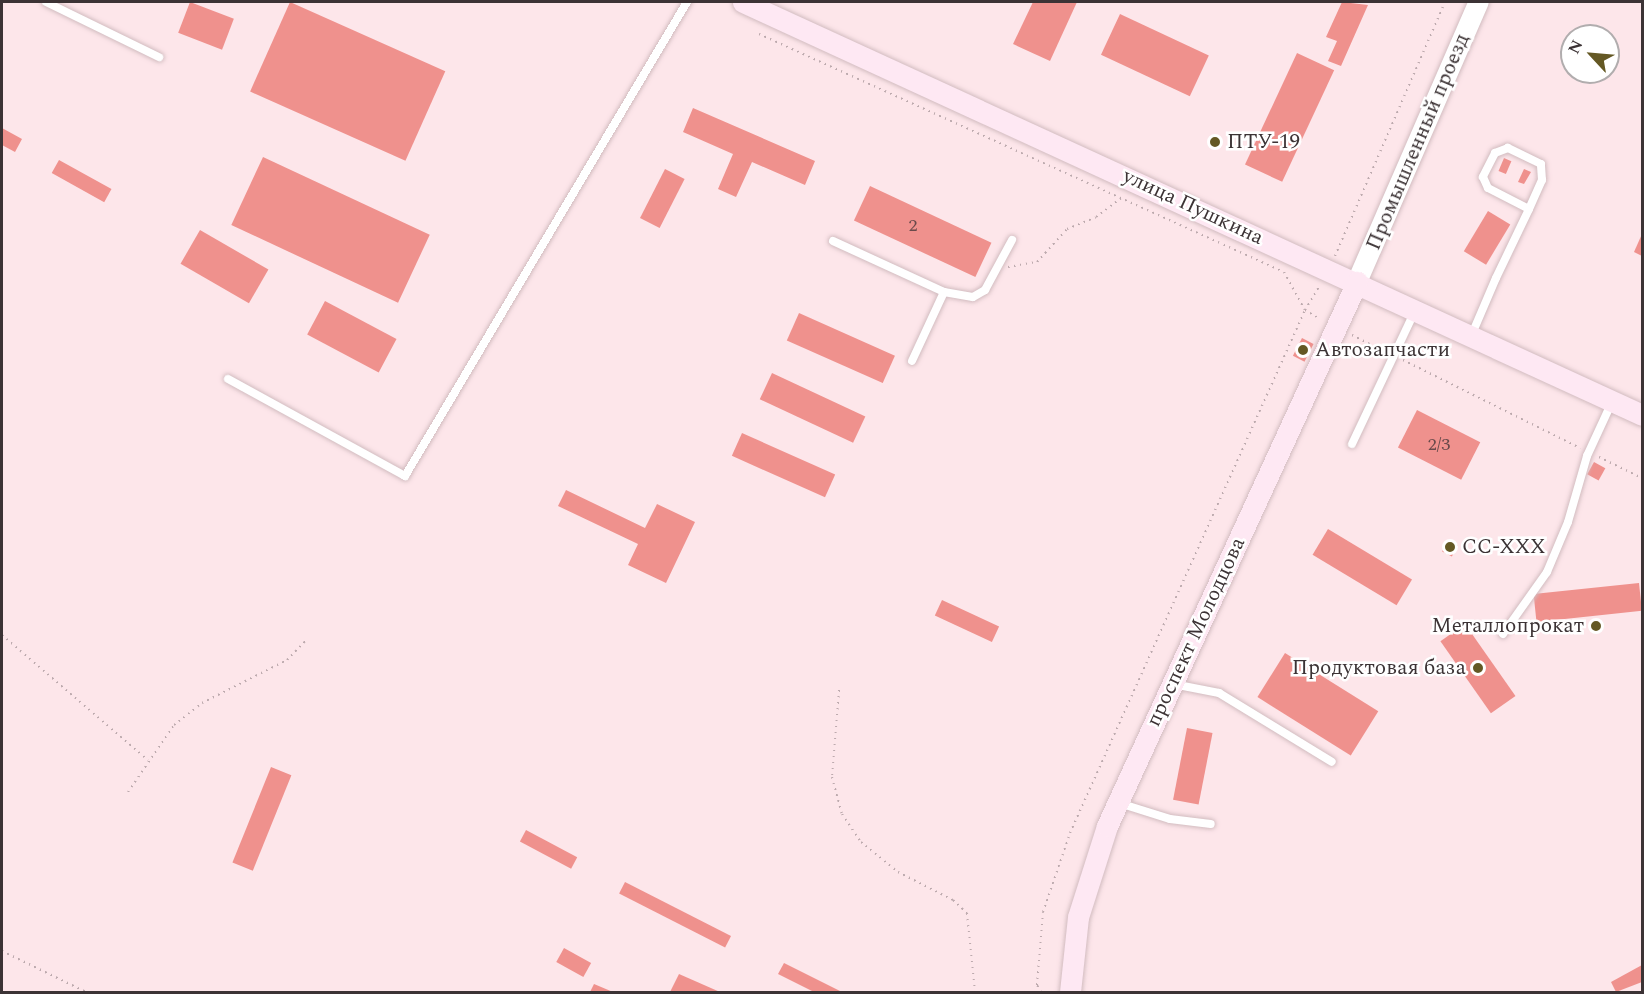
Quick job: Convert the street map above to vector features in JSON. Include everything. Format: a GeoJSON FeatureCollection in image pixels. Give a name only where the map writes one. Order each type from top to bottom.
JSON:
{"type":"FeatureCollection","features":[{"type":"Feature","properties":{"kind":"main road","name":"улица Пушкина"},"geometry":{"type":"LineString","coordinates":[[746,2],[1642,415]]}},
{"type":"Feature","properties":{"kind":"main road","name":"проспект Молодцова"},"geometry":{"type":"LineString","coordinates":[[1070,993],[1074,939],[1083,894],[1118,802],[1357,282]]}},
{"type":"Feature","properties":{"kind":"street","name":"Промышленный проезд"},"geometry":{"type":"LineString","coordinates":[[1357,282],[1475,3]]}},
{"type":"Feature","properties":{"kind":"lane"},"geometry":{"type":"LineString","coordinates":[[46,2],[159,57]]}},
{"type":"Feature","properties":{"kind":"lane"},"geometry":{"type":"LineString","coordinates":[[228,379],[405,476],[687,2]]}},
{"type":"Feature","properties":{"kind":"lane"},"geometry":{"type":"LineString","coordinates":[[1471,335],[1529,209],[1542,180],[1541,164],[1508,148],[1495,153],[1484,177],[1488,188],[1529,209]]}},
{"type":"Feature","properties":{"kind":"lane"},"geometry":{"type":"LineString","coordinates":[[833,241],[944,292],[973,297],[985,290],[999,268],[1012,240]]}},
{"type":"Feature","properties":{"kind":"lane"},"geometry":{"type":"LineString","coordinates":[[912,361],[944,292]]}},
{"type":"Feature","properties":{"kind":"lane"},"geometry":{"type":"LineString","coordinates":[[1352,444],[1416,309]]}},
{"type":"Feature","properties":{"kind":"lane"},"geometry":{"type":"LineString","coordinates":[[1503,634],[1547,572],[1568,522],[1589,453],[1613,401]]}},
{"type":"Feature","properties":{"kind":"lane"},"geometry":{"type":"LineString","coordinates":[[1171,684],[1219,693],[1332,762]]}},
{"type":"Feature","properties":{"kind":"lane"},"geometry":{"type":"LineString","coordinates":[[1118,802],[1170,819],[1211,824]]}},
{"type":"Feature","properties":{"kind":"path"},"geometry":{"type":"LineString","coordinates":[[1041,993],[1036,985],[1043,912],[1070,833],[1305,310],[1329,270],[1445,2]]}},
{"type":"Feature","properties":{"kind":"path"},"geometry":{"type":"LineString","coordinates":[[759,34],[1284,272],[1305,310],[1336,328],[1642,478]]}},
{"type":"Feature","properties":{"kind":"path"},"geometry":{"type":"LineString","coordinates":[[999,268],[1037,262],[1067,229],[1096,217],[1121,198]]}},
{"type":"Feature","properties":{"kind":"path"},"geometry":{"type":"LineString","coordinates":[[2,635],[148,760]]}},
{"type":"Feature","properties":{"kind":"path"},"geometry":{"type":"LineString","coordinates":[[128,792],[174,725],[202,703],[287,660],[307,639]]}},
{"type":"Feature","properties":{"kind":"path"},"geometry":{"type":"LineString","coordinates":[[839,690],[832,777],[842,814],[861,842],[898,872],[953,900],[967,913],[975,993]]}},
{"type":"Feature","properties":{"kind":"path"},"geometry":{"type":"LineString","coordinates":[[2,951],[86,993]]}},
{"type":"Feature","properties":{"kind":"building"},"geometry":{"type":"Polygon","coordinates":[[[190,2],[234,19],[222,50],[178,33],[190,2]]]}},
{"type":"Feature","properties":{"kind":"building"},"geometry":{"type":"Polygon","coordinates":[[[290,2],[445,71],[405,161],[250,92],[290,2]]]}},
{"type":"Feature","properties":{"kind":"building"},"geometry":{"type":"Polygon","coordinates":[[[1033,2],[1077,2],[1050,61],[1013,44],[1033,2]]]}},
{"type":"Feature","properties":{"kind":"building"},"geometry":{"type":"Polygon","coordinates":[[[1342,2],[1368,5],[1341,66],[1328,61],[1337,41],[1326,37],[1342,2]]]}},
{"type":"Feature","properties":{"kind":"building"},"geometry":{"type":"Polygon","coordinates":[[[1120,14],[1209,55],[1190,96],[1101,55],[1120,14]]]}},
{"type":"Feature","properties":{"kind":"building"},"geometry":{"type":"Polygon","coordinates":[[[1297,53],[1334,70],[1282,182],[1245,164],[1297,53]]]}},
{"type":"Feature","properties":{"kind":"building"},"geometry":{"type":"Polygon","coordinates":[[[693,108],[815,161],[805,185],[752,162],[736,197],[718,189],[733,154],[683,132],[693,108]]]}},
{"type":"Feature","properties":{"kind":"building"},"geometry":{"type":"Polygon","coordinates":[[[2,128],[22,139],[15,152],[2,145],[2,128]]]}},
{"type":"Feature","properties":{"kind":"building"},"geometry":{"type":"Polygon","coordinates":[[[263,157],[430,235],[398,303],[231,225],[263,157]]]}},
{"type":"Feature","properties":{"kind":"building"},"geometry":{"type":"Polygon","coordinates":[[[1504,158],[1511,161],[1506,174],[1499,171],[1504,158]]]}},
{"type":"Feature","properties":{"kind":"building"},"geometry":{"type":"Polygon","coordinates":[[[59,160],[111,189],[104,202],[52,173],[59,160]]]}},
{"type":"Feature","properties":{"kind":"building"},"geometry":{"type":"Polygon","coordinates":[[[665,169],[685,179],[660,228],[640,218],[665,169]]]}},
{"type":"Feature","properties":{"kind":"building"},"geometry":{"type":"Polygon","coordinates":[[[1524,169],[1531,172],[1524,184],[1518,182],[1524,169]]]}},
{"type":"Feature","properties":{"kind":"building"},"geometry":{"type":"Polygon","coordinates":[[[870,186],[991,243],[975,277],[854,220],[870,186]]]}},
{"type":"Feature","properties":{"kind":"building"},"geometry":{"type":"Polygon","coordinates":[[[1488,211],[1510,224],[1486,265],[1464,251],[1488,211]]]}},
{"type":"Feature","properties":{"kind":"building"},"geometry":{"type":"Polygon","coordinates":[[[200,230],[268,269],[249,303],[181,264],[200,230]]]}},
{"type":"Feature","properties":{"kind":"building"},"geometry":{"type":"Polygon","coordinates":[[[1642,234],[1642,256],[1634,252],[1642,234]]]}},
{"type":"Feature","properties":{"kind":"building"},"geometry":{"type":"Polygon","coordinates":[[[325,301],[397,339],[379,373],[307,335],[325,301]]]}},
{"type":"Feature","properties":{"kind":"building"},"geometry":{"type":"Polygon","coordinates":[[[799,313],[895,356],[883,383],[787,340],[799,313]]]}},
{"type":"Feature","properties":{"kind":"building","name":"Автозапчасти"},"geometry":{"type":"Polygon","coordinates":[[[1302,338],[1314,344],[1305,362],[1293,356],[1302,338]]]}},
{"type":"Feature","properties":{"kind":"building"},"geometry":{"type":"Polygon","coordinates":[[[772,373],[865,417],[853,443],[760,399],[772,373]]]}},
{"type":"Feature","properties":{"kind":"building"},"geometry":{"type":"Polygon","coordinates":[[[1417,410],[1480,442],[1461,480],[1398,447],[1417,410]]]}},
{"type":"Feature","properties":{"kind":"building"},"geometry":{"type":"Polygon","coordinates":[[[742,433],[835,474],[825,497],[732,456],[742,433]]]}},
{"type":"Feature","properties":{"kind":"building"},"geometry":{"type":"Polygon","coordinates":[[[1594,462],[1605,468],[1599,481],[1587,474],[1594,462]]]}},
{"type":"Feature","properties":{"kind":"building"},"geometry":{"type":"Polygon","coordinates":[[[566,490],[645,528],[657,504],[695,522],[666,583],[628,565],[638,544],[558,506],[566,490]]]}},
{"type":"Feature","properties":{"kind":"building"},"geometry":{"type":"Polygon","coordinates":[[[1328,529],[1412,579],[1397,605],[1313,555],[1328,529]]]}},
{"type":"Feature","properties":{"kind":"building","name":"СС-ХХХ"},"geometry":{"type":"Polygon","coordinates":[[[1448,540],[1458,545],[1452,557],[1442,552],[1448,540]]]}},
{"type":"Feature","properties":{"kind":"building"},"geometry":{"type":"Polygon","coordinates":[[[1639,583],[1642,611],[1537,622],[1534,594],[1639,583]]]}},
{"type":"Feature","properties":{"kind":"building"},"geometry":{"type":"Polygon","coordinates":[[[942,600],[999,627],[992,642],[935,615],[942,600]]]}},
{"type":"Feature","properties":{"kind":"building","name":"Продуктовая база"},"geometry":{"type":"Polygon","coordinates":[[[1465,624],[1515,696],[1491,713],[1440,641],[1465,624]]]}},
{"type":"Feature","properties":{"kind":"building"},"geometry":{"type":"Polygon","coordinates":[[[1285,653],[1378,711],[1351,755],[1257,697],[1285,653]]]}},
{"type":"Feature","properties":{"kind":"building"},"geometry":{"type":"Polygon","coordinates":[[[1187,728],[1213,733],[1199,805],[1173,800],[1187,728]]]}},
{"type":"Feature","properties":{"kind":"building"},"geometry":{"type":"Polygon","coordinates":[[[271,767],[291,775],[253,871],[232,862],[271,767]]]}},
{"type":"Feature","properties":{"kind":"building"},"geometry":{"type":"Polygon","coordinates":[[[526,830],[577,857],[571,869],[520,841],[526,830]]]}},
{"type":"Feature","properties":{"kind":"building"},"geometry":{"type":"Polygon","coordinates":[[[625,882],[731,936],[725,948],[619,894],[625,882]]]}},
{"type":"Feature","properties":{"kind":"building"},"geometry":{"type":"Polygon","coordinates":[[[564,948],[591,963],[583,977],[556,962],[564,948]]]}},
{"type":"Feature","properties":{"kind":"building"},"geometry":{"type":"Polygon","coordinates":[[[784,963],[842,992],[814,992],[778,974],[784,963]]]}},
{"type":"Feature","properties":{"kind":"building"},"geometry":{"type":"Polygon","coordinates":[[[1642,965],[1642,982],[1616,992],[1611,982],[1642,965]]]}},
{"type":"Feature","properties":{"kind":"building"},"geometry":{"type":"Polygon","coordinates":[[[679,974],[720,992],[670,992],[679,974]]]}},
{"type":"Feature","properties":{"kind":"building"},"geometry":{"type":"Polygon","coordinates":[[[594,984],[613,992],[590,992],[594,984]]]}},
{"type":"Feature","properties":{"kind":"place","name":"ПТУ-19"},"geometry":{"type":"Point","coordinates":[1215,142]}},
{"type":"Feature","properties":{"kind":"place","name":"Автозапчасти"},"geometry":{"type":"Point","coordinates":[1303,350]}},
{"type":"Feature","properties":{"kind":"place","name":"СС-ХХХ"},"geometry":{"type":"Point","coordinates":[1450,547]}},
{"type":"Feature","properties":{"kind":"place","name":"Металлопрокат"},"geometry":{"type":"Point","coordinates":[1596,626]}},
{"type":"Feature","properties":{"kind":"place","name":"Продуктовая база"},"geometry":{"type":"Point","coordinates":[1478,668]}}]}
